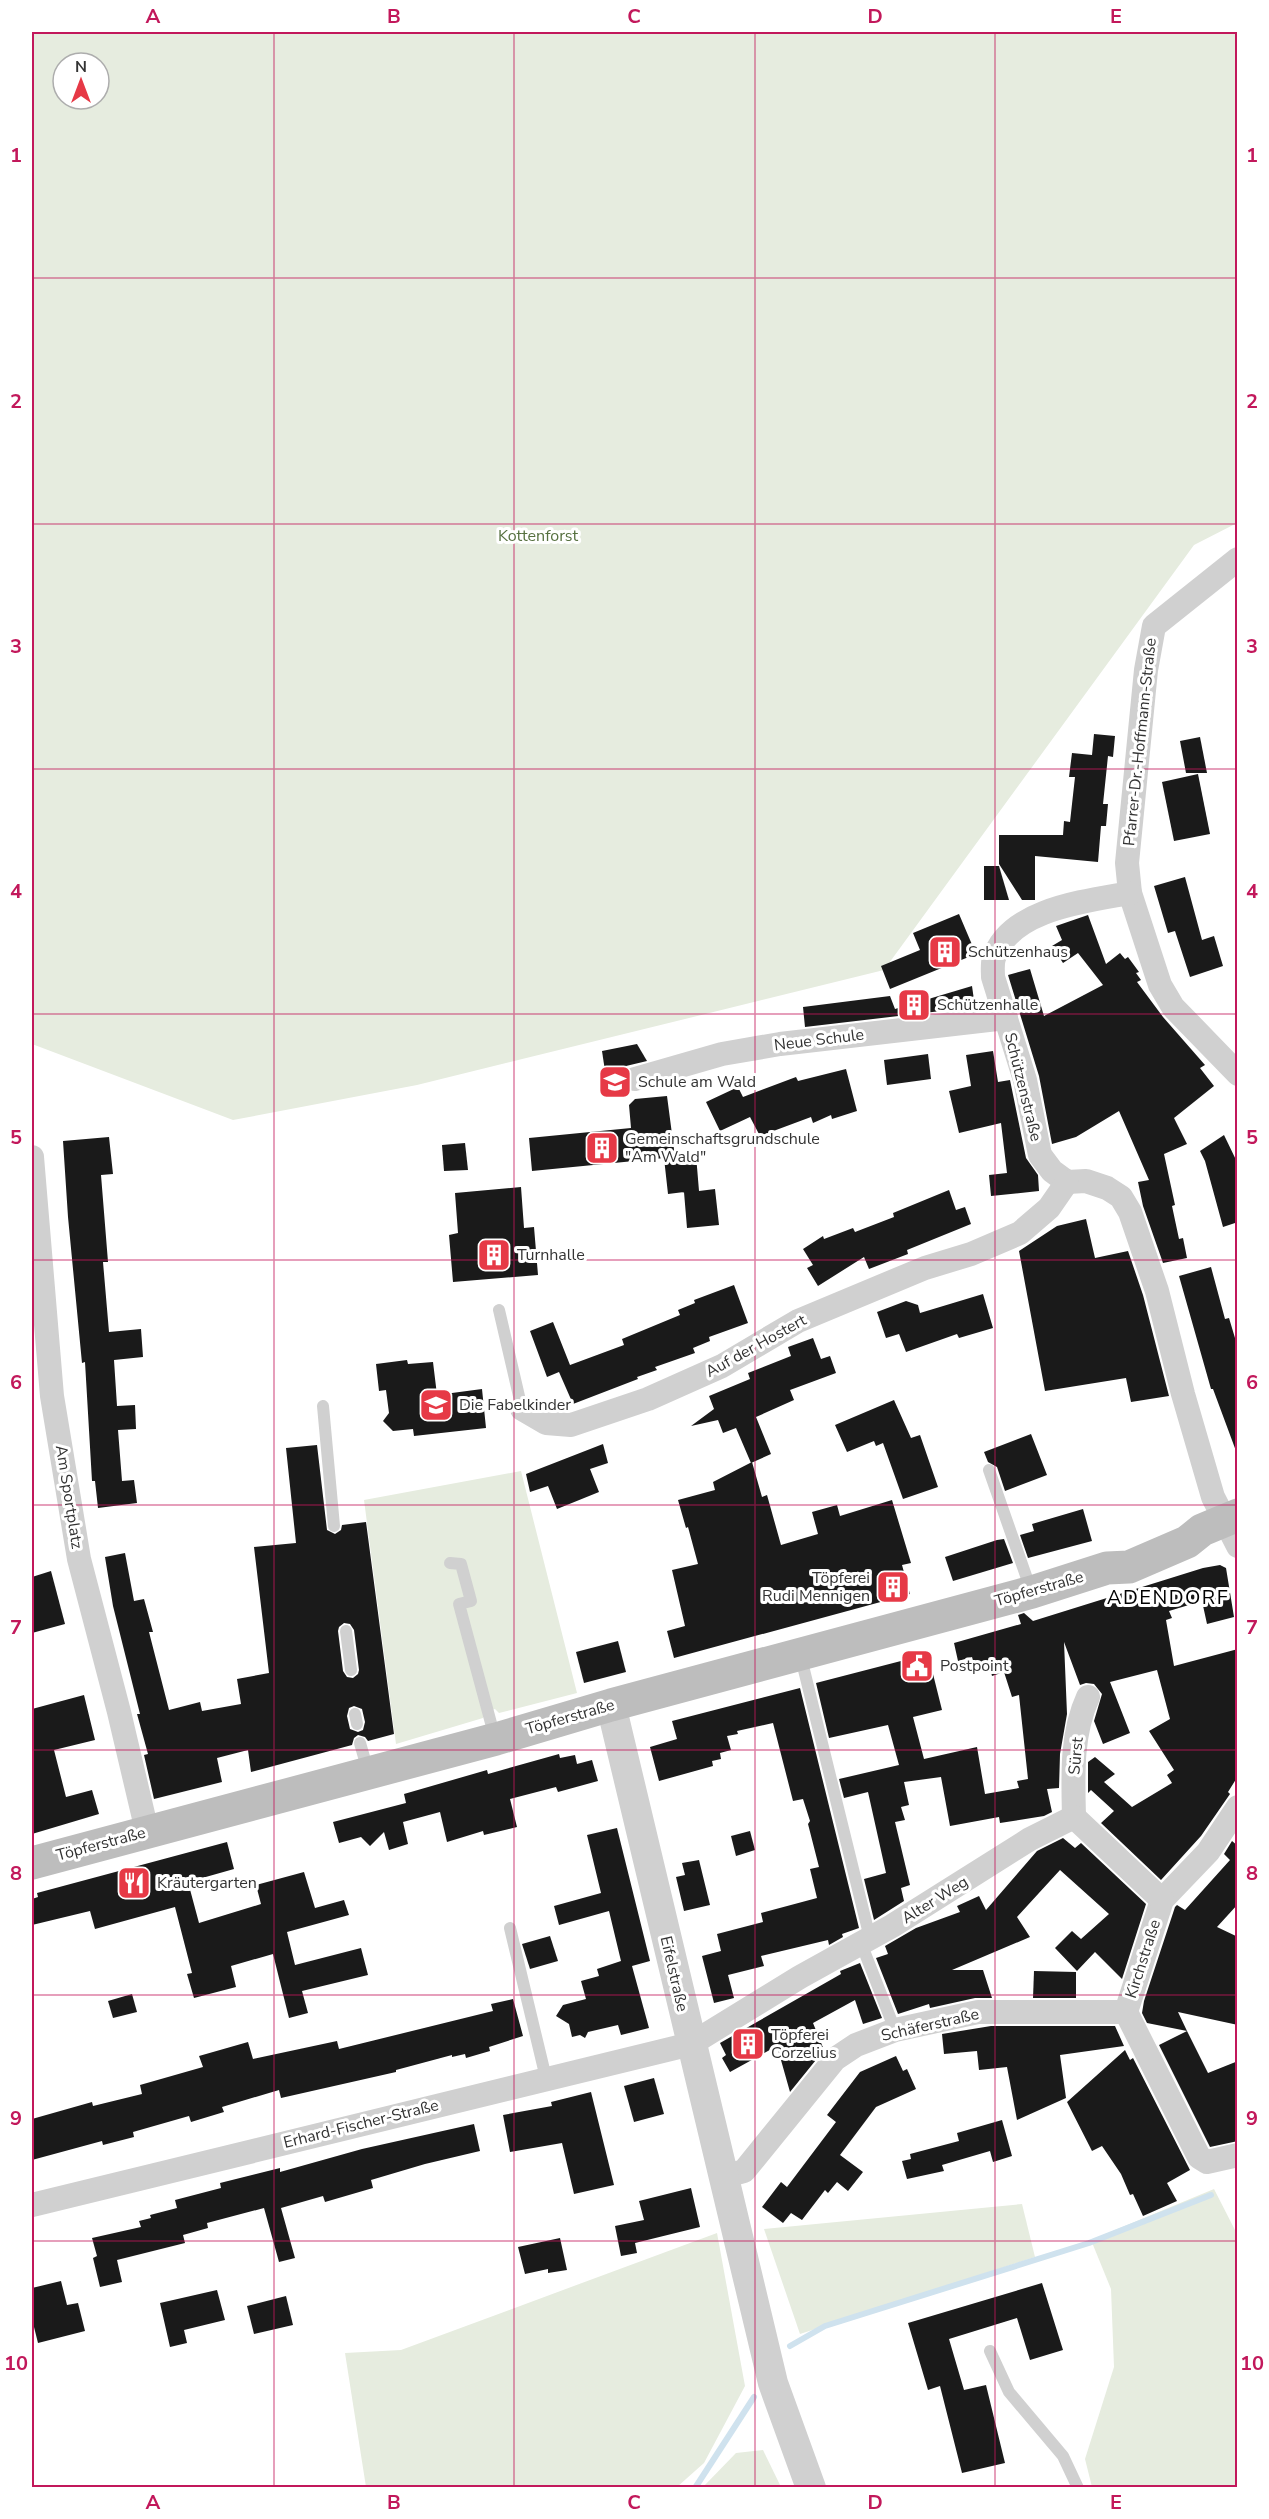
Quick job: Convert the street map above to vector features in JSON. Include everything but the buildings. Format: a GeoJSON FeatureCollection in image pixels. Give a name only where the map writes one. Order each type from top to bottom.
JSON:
{"type":"FeatureCollection","features":[{"type":"Feature","properties":{"kind":"main road","name":"Töpferstraße"},"geometry":{"type":"LineString","coordinates":[[32,1863],[147,1831],[364,1758],[495,1739],[611,1705],[1032,1592],[1107,1568],[1116,1556],[1182,1529],[1225,1527]]}},
{"type":"Feature","properties":{"kind":"street","name":"Pfarrer-Dr.-Hoffmann-Straße"},"geometry":{"type":"LineString","coordinates":[[1130,893],[1127,863],[1146,670],[1154,626],[1238,559]]}},
{"type":"Feature","properties":{"kind":"street","name":"Schützenstraße"},"geometry":{"type":"LineString","coordinates":[[1066,1182],[1052,1171],[1040,1155],[1024,1080],[993,977],[993,959],[1013,929],[1039,915],[1059,908],[1130,893]]}},
{"type":"Feature","properties":{"kind":"street"},"geometry":{"type":"LineString","coordinates":[[1130,893],[1160,985],[1173,1007],[1238,1074]]}},
{"type":"Feature","properties":{"kind":"street","name":"Neue Schule"},"geometry":{"type":"LineString","coordinates":[[635,1079],[722,1054],[780,1044],[1005,1018]]}},
{"type":"Feature","properties":{"kind":"street","name":"Am Sportplatz"},"geometry":{"type":"LineString","coordinates":[[32,1157],[52,1396],[79,1559],[147,1831]]}},
{"type":"Feature","properties":{"kind":"street"},"geometry":{"type":"LineString","coordinates":[[1066,1182],[1086,1181],[1107,1188],[1121,1197],[1130,1212],[1157,1291],[1183,1394],[1213,1497],[1225,1527]]}},
{"type":"Feature","properties":{"kind":"street","name":"Auf der Hostert"},"geometry":{"type":"LineString","coordinates":[[522,1409],[546,1423],[571,1425],[648,1399],[722,1366],[808,1317],[915,1272],[971,1254],[1020,1233],[1049,1208],[1066,1182]]}},
{"type":"Feature","properties":{"kind":"street","name":"Sürst"},"geometry":{"type":"LineString","coordinates":[[1074,1817],[1074,1757],[1081,1712],[1088,1696]]}},
{"type":"Feature","properties":{"kind":"street","name":"Eifelstraße"},"geometry":{"type":"LineString","coordinates":[[611,1705],[690,2044],[773,2383],[811,2487]]}},
{"type":"Feature","properties":{"kind":"street","name":"Kirchstraße"},"geometry":{"type":"LineString","coordinates":[[1238,1807],[1208,1852],[1162,1900],[1126,2012],[1199,2157],[1207,2162],[1238,2155]]}},
{"type":"Feature","properties":{"kind":"street"},"geometry":{"type":"LineString","coordinates":[[1074,1817],[1162,1900]]}},
{"type":"Feature","properties":{"kind":"street","name":"Alter Weg"},"geometry":{"type":"LineString","coordinates":[[690,2044],[800,1977],[866,1941],[1030,1839],[1074,1817]]}},
{"type":"Feature","properties":{"kind":"street","name":"Schäferstraße"},"geometry":{"type":"LineString","coordinates":[[723,2177],[744,2171],[836,2059],[856,2045],[895,2030],[978,2012],[1126,2012]]}},
{"type":"Feature","properties":{"kind":"street","name":"Erhard-Fischer-Straße"},"geometry":{"type":"LineString","coordinates":[[32,2205],[690,2044]]}},
{"type":"Feature","properties":{"kind":"lane","name":"Auf der Hostert"},"geometry":{"type":"LineString","coordinates":[[499,1310],[522,1409]]}},
{"type":"Feature","properties":{"kind":"lane"},"geometry":{"type":"LineString","coordinates":[[323,1406],[334,1526]]}},
{"type":"Feature","properties":{"kind":"lane"},"geometry":{"type":"LineString","coordinates":[[989,1470],[1032,1592]]}},
{"type":"Feature","properties":{"kind":"lane"},"geometry":{"type":"LineString","coordinates":[[450,1563],[461,1564],[469,1592],[471,1601],[459,1604],[495,1739]]}},
{"type":"Feature","properties":{"kind":"lane"},"geometry":{"type":"LineString","coordinates":[[346,1630],[351,1670]]}},
{"type":"Feature","properties":{"kind":"lane"},"geometry":{"type":"LineString","coordinates":[[802,1653],[866,1941],[895,2030]]}},
{"type":"Feature","properties":{"kind":"lane"},"geometry":{"type":"LineString","coordinates":[[510,1928],[546,2078]]}},
{"type":"Feature","properties":{"kind":"lane"},"geometry":{"type":"LineString","coordinates":[[990,2351],[1009,2392],[1063,2456],[1078,2487]]}},
{"type":"Feature","properties":{"kind":"green space","name":"Kottenforst"},"geometry":{"type":"Polygon","coordinates":[[[32,32],[1237,32],[1237,523],[1194,545],[884,970],[417,1085],[233,1120],[32,1044],[32,32]]]}},
{"type":"Feature","properties":{"kind":"green space"},"geometry":{"type":"Polygon","coordinates":[[[521,1471],[577,1693],[499,1713],[495,1709],[484,1712],[483,1718],[396,1744],[364,1500],[521,1471]]]}},
{"type":"Feature","properties":{"kind":"green space"},"geometry":{"type":"Polygon","coordinates":[[[1214,2189],[1237,2234],[1237,2487],[1092,2487],[1085,2459],[1114,2367],[1111,2289],[1091,2240],[1214,2189]]]}},
{"type":"Feature","properties":{"kind":"green space"},"geometry":{"type":"Polygon","coordinates":[[[1022,2204],[1035,2257],[800,2334],[764,2229],[1022,2204]]]}},
{"type":"Feature","properties":{"kind":"green space"},"geometry":{"type":"Polygon","coordinates":[[[717,2233],[745,2386],[704,2463],[677,2487],[366,2487],[345,2353],[401,2350],[717,2233]]]}},
{"type":"Feature","properties":{"kind":"green space"},"geometry":{"type":"Polygon","coordinates":[[[763,2450],[781,2487],[703,2487],[736,2453],[763,2450]]]}},
{"type":"Feature","properties":{"kind":"waterway"},"geometry":{"type":"LineString","coordinates":[[790,2346],[825,2326],[1089,2243],[1211,2195]]}},
{"type":"Feature","properties":{"kind":"waterway"},"geometry":{"type":"LineString","coordinates":[[695,2488],[754,2397]]}},
{"type":"Feature","properties":{"kind":"place","name":"Schützenhaus"},"geometry":{"type":"Point","coordinates":[945,952]}},
{"type":"Feature","properties":{"kind":"place","name":"Schützenhalle"},"geometry":{"type":"Point","coordinates":[914,1005]}},
{"type":"Feature","properties":{"kind":"place","name":"Schule am Wald"},"geometry":{"type":"Point","coordinates":[615,1082]}},
{"type":"Feature","properties":{"kind":"place","name":"Gemeinschaftsgrundschule \"Am Wald\""},"geometry":{"type":"Point","coordinates":[602,1148]}},
{"type":"Feature","properties":{"kind":"place","name":"Turnhalle"},"geometry":{"type":"Point","coordinates":[494,1255]}},
{"type":"Feature","properties":{"kind":"place","name":"Die Fabelkinder"},"geometry":{"type":"Point","coordinates":[436,1405]}},
{"type":"Feature","properties":{"kind":"place","name":"Töpferei Rudi Mennigen"},"geometry":{"type":"Point","coordinates":[893,1587]}},
{"type":"Feature","properties":{"kind":"place","name":"Postpoint"},"geometry":{"type":"Point","coordinates":[917,1666]}},
{"type":"Feature","properties":{"kind":"place","name":"Kräutergarten"},"geometry":{"type":"Point","coordinates":[134,1883]}},
{"type":"Feature","properties":{"kind":"place","name":"Töpferei Corzelius"},"geometry":{"type":"Point","coordinates":[748,2044]}},
{"type":"Feature","properties":{"kind":"district","name":"ADENDORF"},"geometry":{"type":"Point","coordinates":[1168,1597]}}]}
